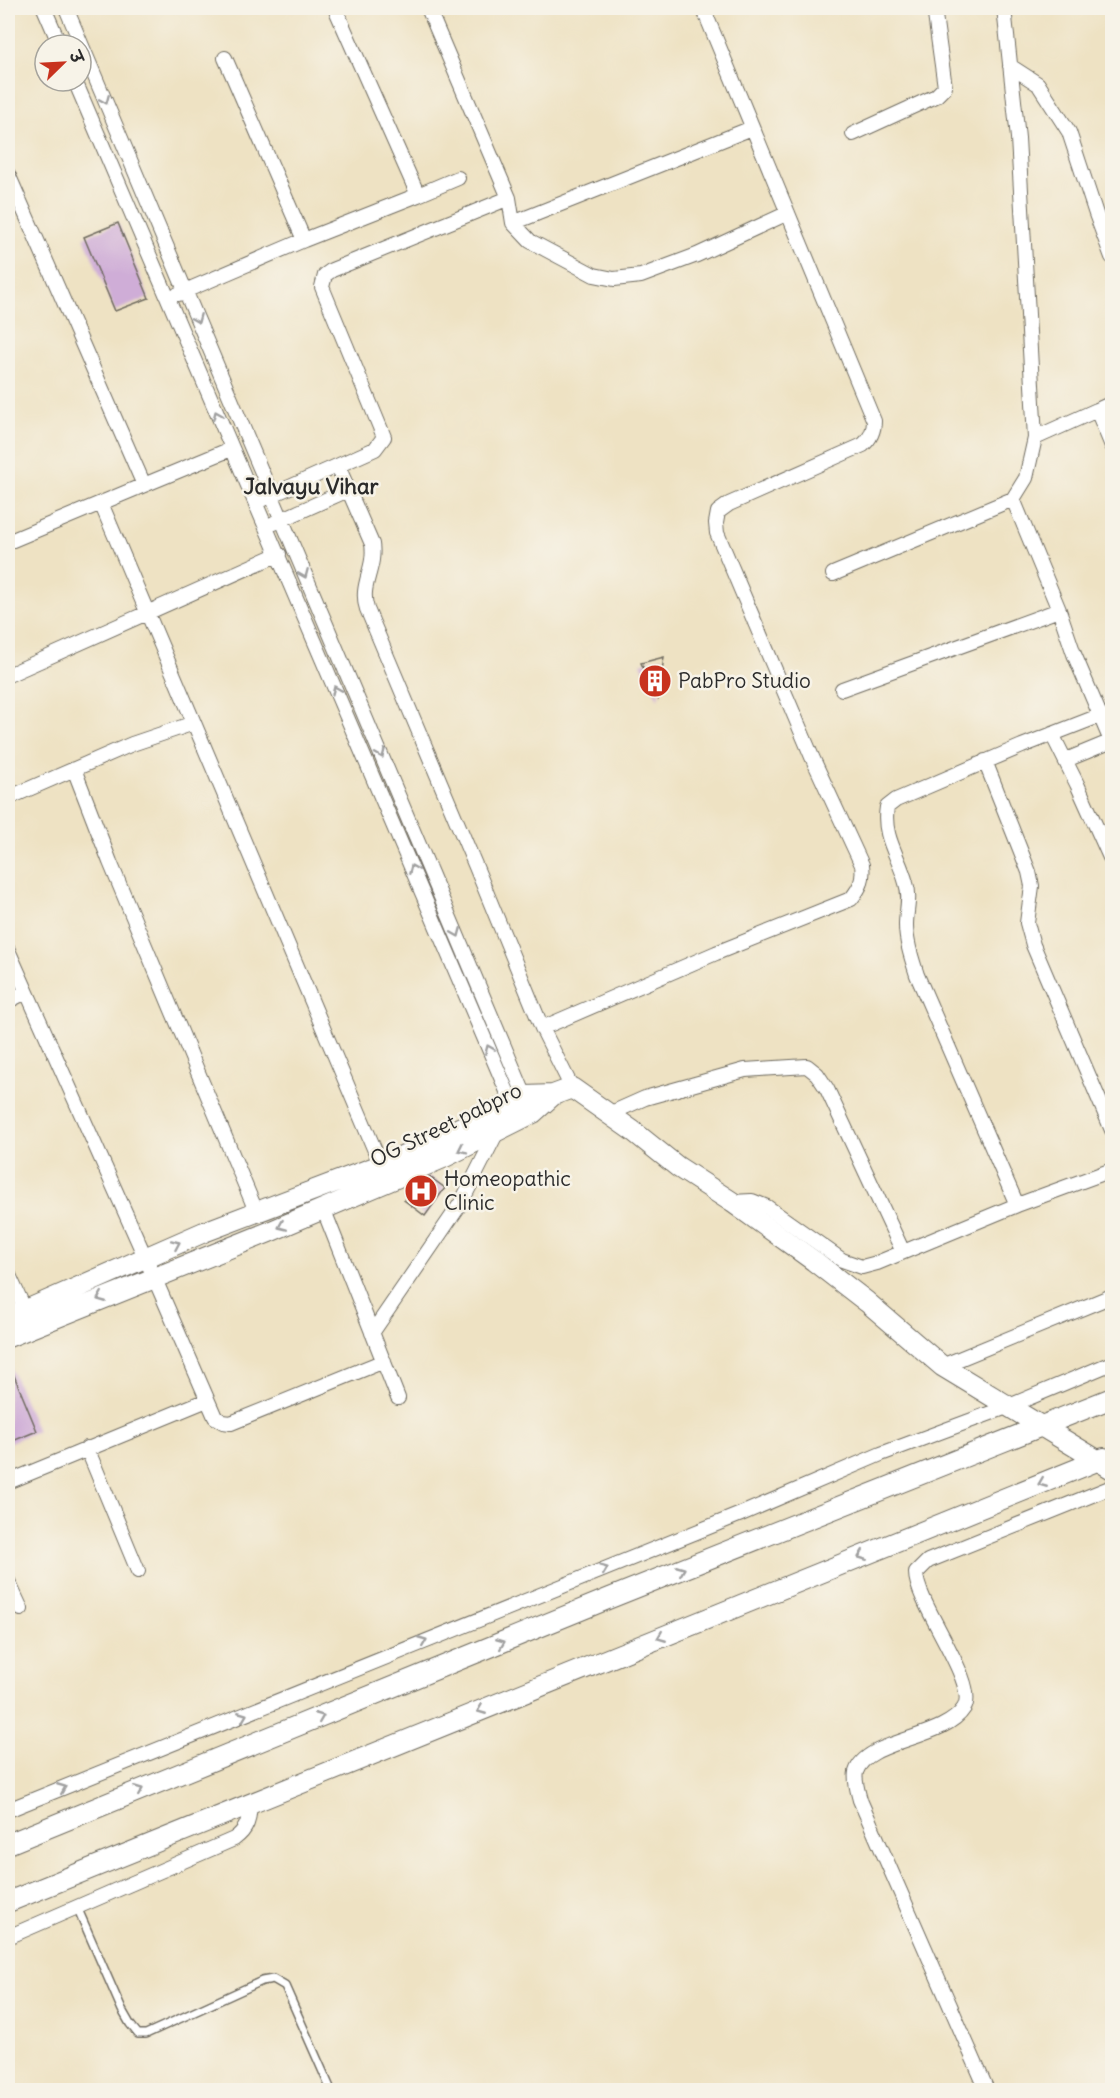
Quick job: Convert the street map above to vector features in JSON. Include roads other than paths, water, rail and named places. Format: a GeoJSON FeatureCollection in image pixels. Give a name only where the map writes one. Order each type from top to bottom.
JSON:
{"type":"FeatureCollection","features":[{"type":"Feature","properties":{"kind":"main road","name":"OG Street pabpro"},"geometry":{"type":"LineString","coordinates":[[16,1314],[256,1211],[381,1165],[572,1088]]}},
{"type":"Feature","properties":{"kind":"main road"},"geometry":{"type":"LineString","coordinates":[[572,1088],[867,1302],[942,1366],[1039,1426],[1107,1462]]}},
{"type":"Feature","properties":{"kind":"main road","name":"OG Street pabpro"},"geometry":{"type":"LineString","coordinates":[[8,1337],[443,1158],[497,1132],[522,1108]]}},
{"type":"Feature","properties":{"kind":"main road"},"geometry":{"type":"LineString","coordinates":[[8,1844],[1113,1398]]}},
{"type":"Feature","properties":{"kind":"main road"},"geometry":{"type":"LineString","coordinates":[[8,1902],[250,1803],[1107,1462]]}},
{"type":"Feature","properties":{"kind":"street"},"geometry":{"type":"LineString","coordinates":[[44,8],[55,33]]}},
{"type":"Feature","properties":{"kind":"street"},"geometry":{"type":"LineString","coordinates":[[66,8],[281,520],[522,1108]]}},
{"type":"Feature","properties":{"kind":"street"},"geometry":{"type":"LineString","coordinates":[[335,8],[418,195]]}},
{"type":"Feature","properties":{"kind":"street"},"geometry":{"type":"LineString","coordinates":[[428,8],[509,198],[513,223],[530,241],[594,274],[614,279],[640,276],[697,255],[788,213]]}},
{"type":"Feature","properties":{"kind":"street"},"geometry":{"type":"LineString","coordinates":[[542,1028],[716,953],[851,899],[858,891],[863,877],[862,865],[812,757],[717,533],[716,523],[718,512],[729,504],[863,445],[869,440],[874,429],[874,421],[703,8]]}},
{"type":"Feature","properties":{"kind":"street"},"geometry":{"type":"LineString","coordinates":[[854,134],[936,96],[945,87],[934,8]]}},
{"type":"Feature","properties":{"kind":"street"},"geometry":{"type":"LineString","coordinates":[[833,574],[1013,499],[1026,478],[1035,438],[1018,138],[1004,8]]}},
{"type":"Feature","properties":{"kind":"street"},"geometry":{"type":"LineString","coordinates":[[225,58],[304,240]]}},
{"type":"Feature","properties":{"kind":"street"},"geometry":{"type":"LineString","coordinates":[[1010,66],[1038,84],[1069,132],[1113,257]]}},
{"type":"Feature","properties":{"kind":"street"},"geometry":{"type":"LineString","coordinates":[[80,93],[231,449],[522,1108]]}},
{"type":"Feature","properties":{"kind":"street"},"geometry":{"type":"LineString","coordinates":[[513,223],[752,128]]}},
{"type":"Feature","properties":{"kind":"street"},"geometry":{"type":"LineString","coordinates":[[8,174],[144,485]]}},
{"type":"Feature","properties":{"kind":"street"},"geometry":{"type":"LineString","coordinates":[[168,298],[458,178]]}},
{"type":"Feature","properties":{"kind":"street"},"geometry":{"type":"LineString","coordinates":[[256,502],[375,448],[384,438],[322,287],[325,275],[332,270],[509,198]]}},
{"type":"Feature","properties":{"kind":"street"},"geometry":{"type":"LineString","coordinates":[[1035,438],[1113,403]]}},
{"type":"Feature","properties":{"kind":"street"},"geometry":{"type":"LineString","coordinates":[[1097,410],[1113,446]]}},
{"type":"Feature","properties":{"kind":"street"},"geometry":{"type":"LineString","coordinates":[[8,542],[231,449]]}},
{"type":"Feature","properties":{"kind":"street"},"geometry":{"type":"LineString","coordinates":[[338,466],[372,544],[374,557],[364,592],[367,609],[542,1028],[572,1088]]}},
{"type":"Feature","properties":{"kind":"street"},"geometry":{"type":"LineString","coordinates":[[266,526],[348,490]]}},
{"type":"Feature","properties":{"kind":"street"},"geometry":{"type":"LineString","coordinates":[[1013,499],[1059,610],[1099,716],[1112,741],[1066,760]]}},
{"type":"Feature","properties":{"kind":"street"},"geometry":{"type":"LineString","coordinates":[[101,503],[381,1165]]}},
{"type":"Feature","properties":{"kind":"street"},"geometry":{"type":"LineString","coordinates":[[8,675],[279,554]]}},
{"type":"Feature","properties":{"kind":"street"},"geometry":{"type":"LineString","coordinates":[[842,689],[1059,610]]}},
{"type":"Feature","properties":{"kind":"street"},"geometry":{"type":"LineString","coordinates":[[1017,1205],[917,975],[907,940],[909,894],[887,833],[885,820],[887,807],[896,800],[985,761],[1099,716]]}},
{"type":"Feature","properties":{"kind":"street"},"geometry":{"type":"LineString","coordinates":[[8,798],[132,744],[194,723]]}},
{"type":"Feature","properties":{"kind":"street"},"geometry":{"type":"LineString","coordinates":[[1052,734],[1108,841],[1113,862]]}},
{"type":"Feature","properties":{"kind":"street"},"geometry":{"type":"LineString","coordinates":[[985,761],[1029,872],[1032,886],[1027,923],[1034,945],[1108,1103],[1113,1130]]}},
{"type":"Feature","properties":{"kind":"street"},"geometry":{"type":"LineString","coordinates":[[74,769],[110,862],[256,1211]]}},
{"type":"Feature","properties":{"kind":"street"},"geometry":{"type":"LineString","coordinates":[[8,950],[215,1417],[223,1422],[231,1423],[384,1361]]}},
{"type":"Feature","properties":{"kind":"street"},"geometry":{"type":"LineString","coordinates":[[8,1000],[26,993]]}},
{"type":"Feature","properties":{"kind":"street"},"geometry":{"type":"LineString","coordinates":[[609,1114],[645,1098],[745,1070],[807,1066],[818,1074],[827,1089],[903,1252]]}},
{"type":"Feature","properties":{"kind":"street"},"geometry":{"type":"LineString","coordinates":[[372,1333],[461,1203],[497,1132]]}},
{"type":"Feature","properties":{"kind":"street"},"geometry":{"type":"LineString","coordinates":[[732,1202],[752,1201],[767,1208],[842,1260],[862,1267],[1017,1205],[1113,1170]]}},
{"type":"Feature","properties":{"kind":"street"},"geometry":{"type":"LineString","coordinates":[[323,1208],[398,1398]]}},
{"type":"Feature","properties":{"kind":"street"},"geometry":{"type":"LineString","coordinates":[[8,1273],[16,1314]]}},
{"type":"Feature","properties":{"kind":"street"},"geometry":{"type":"LineString","coordinates":[[942,1366],[1113,1296]]}},
{"type":"Feature","properties":{"kind":"street"},"geometry":{"type":"LineString","coordinates":[[8,1810],[741,1514],[881,1454],[1113,1364]]}},
{"type":"Feature","properties":{"kind":"street"},"geometry":{"type":"LineString","coordinates":[[8,1482],[207,1400]]}},
{"type":"Feature","properties":{"kind":"street"},"geometry":{"type":"LineString","coordinates":[[87,1448],[138,1571]]}},
{"type":"Feature","properties":{"kind":"street"},"geometry":{"type":"LineString","coordinates":[[987,2091],[860,1800],[855,1775],[860,1762],[875,1753],[935,1729],[955,1718],[964,1708],[968,1698],[942,1635],[918,1588],[916,1573],[928,1561],[1113,1487]]}},
{"type":"Feature","properties":{"kind":"street"},"geometry":{"type":"LineString","coordinates":[[8,1581],[21,1609]]}},
{"type":"Feature","properties":{"kind":"street"},"geometry":{"type":"LineString","coordinates":[[8,1937],[234,1839],[243,1832],[248,1824],[250,1803]]}},
{"type":"Feature","properties":{"kind":"lane"},"geometry":{"type":"LineString","coordinates":[[77,1907],[122,2010],[138,2034],[146,2034],[273,1978],[285,1986],[331,2091]]}},
{"type":"Feature","properties":{"kind":"place","name":"PabPro Studio"},"geometry":{"type":"Point","coordinates":[655,681]}},
{"type":"Feature","properties":{"kind":"place","name":"Homeopathic Clinic"},"geometry":{"type":"Point","coordinates":[421,1191]}},
{"type":"Feature","properties":{"kind":"district","name":"Jalvayu Vihar"},"geometry":{"type":"Point","coordinates":[311,486]}}]}
